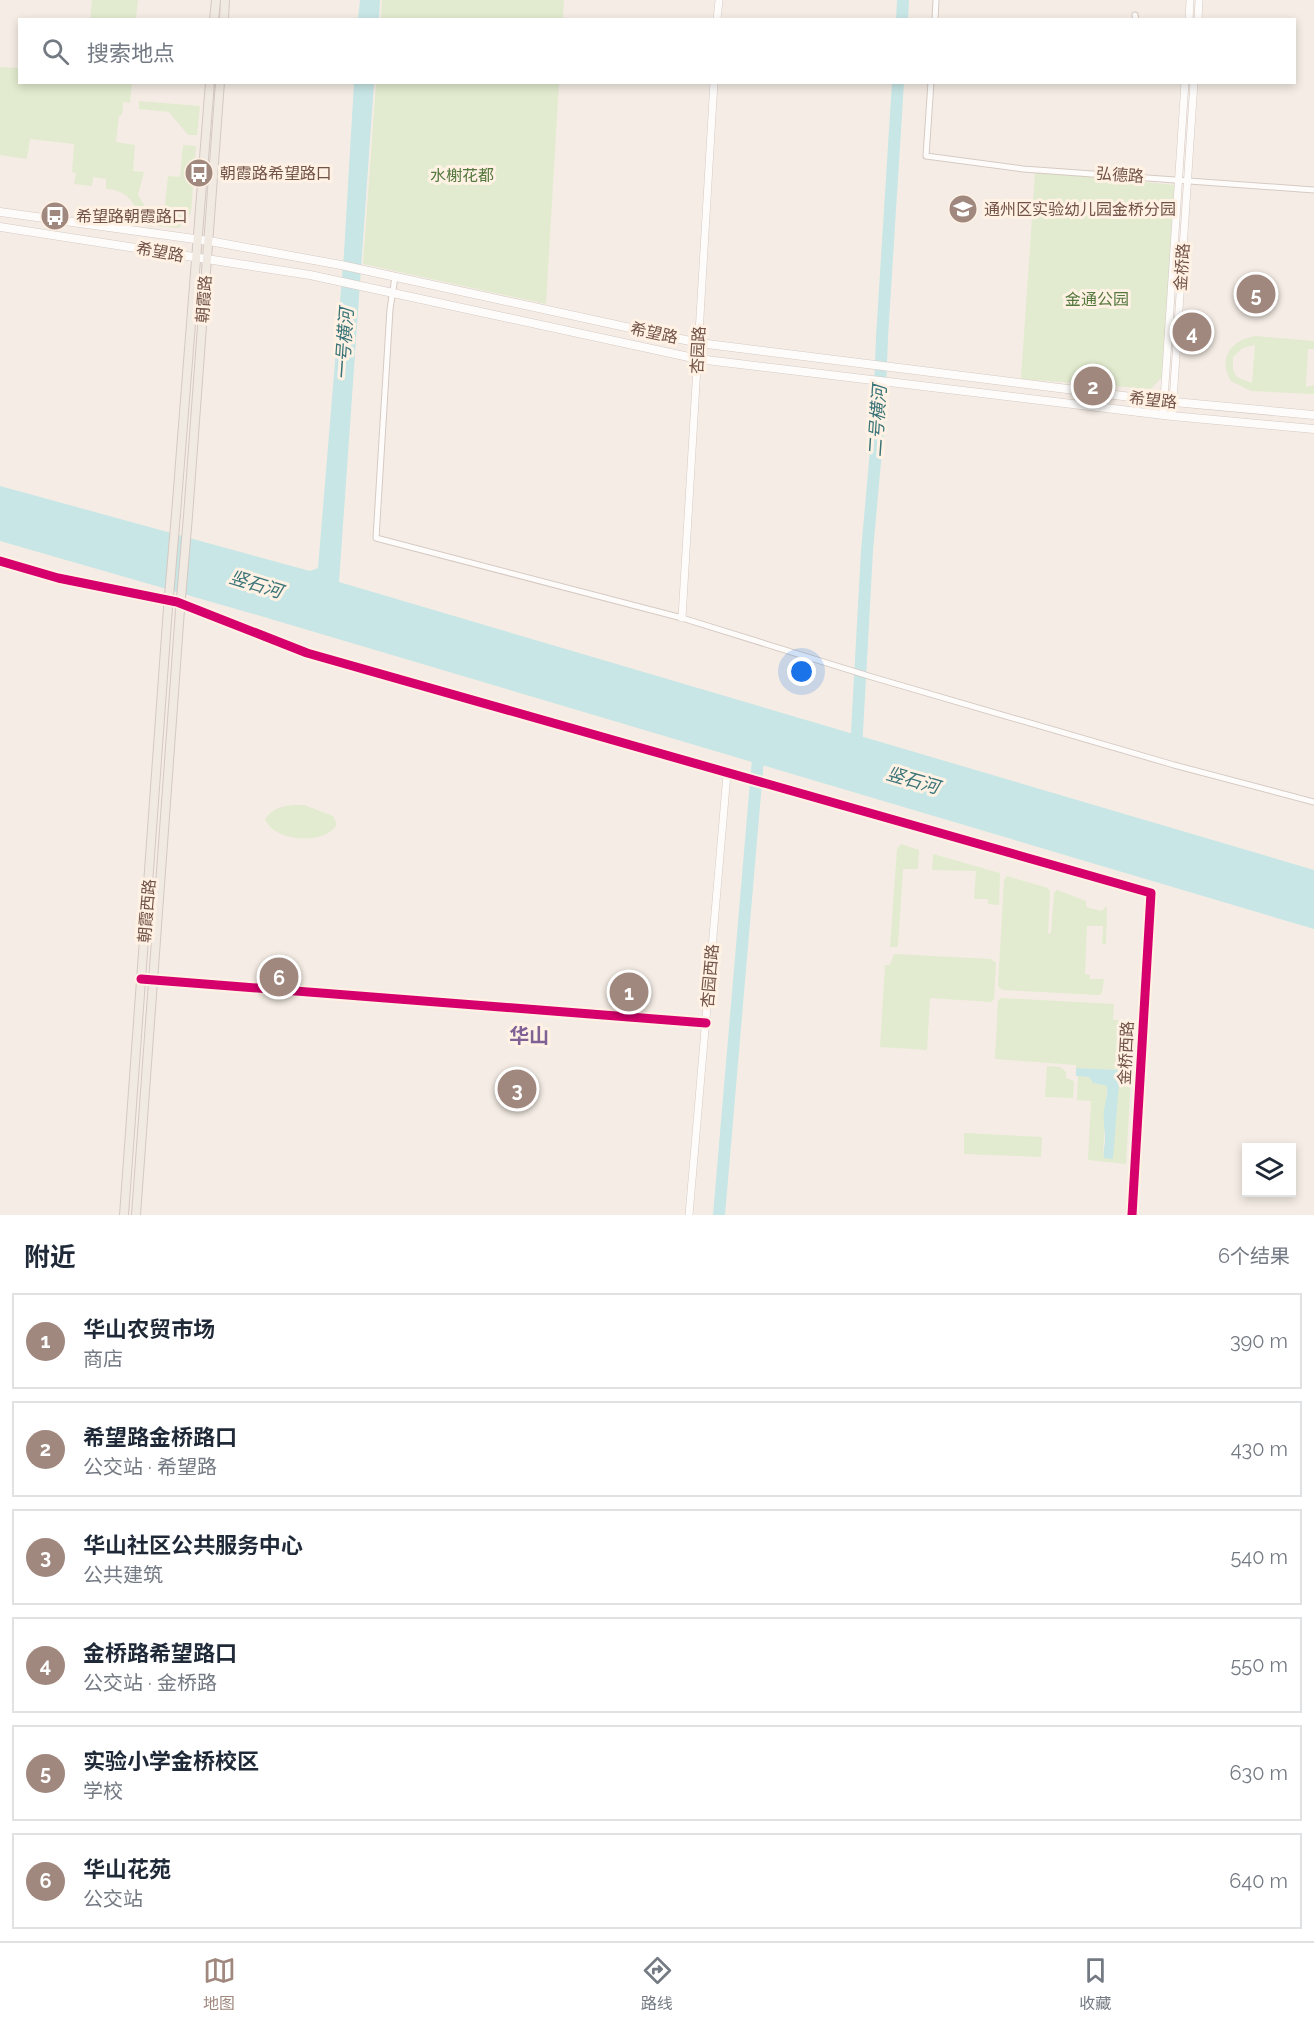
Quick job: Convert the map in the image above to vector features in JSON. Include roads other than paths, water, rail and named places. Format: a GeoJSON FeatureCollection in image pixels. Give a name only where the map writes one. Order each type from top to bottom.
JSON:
{"type":"FeatureCollection","features":[{"type":"Feature","properties":{"kind":"main road"},"geometry":{"type":"LineString","coordinates":[[214,18],[216,0]]}},
{"type":"Feature","properties":{"kind":"main road"},"geometry":{"type":"LineString","coordinates":[[224,18],[225,0]]}},
{"type":"Feature","properties":{"kind":"main road","name":"朝霞路"},"geometry":{"type":"LineString","coordinates":[[168,608],[210,84]]}},
{"type":"Feature","properties":{"kind":"main road","name":"朝霞路"},"geometry":{"type":"LineString","coordinates":[[180,610],[220,84]]}},
{"type":"Feature","properties":{"kind":"main road","name":"希望路"},"geometry":{"type":"LineString","coordinates":[[0,212],[209,241],[341,265],[699,343],[1163,401],[1314,415]]}},
{"type":"Feature","properties":{"kind":"main road","name":"希望路"},"geometry":{"type":"LineString","coordinates":[[0,227],[310,275],[698,359],[1172,416],[1314,429]]}},
{"type":"Feature","properties":{"kind":"main road","name":"朝霞西路"},"geometry":{"type":"LineString","coordinates":[[124,1215],[168,608]]}},
{"type":"Feature","properties":{"kind":"main road","name":"朝霞西路"},"geometry":{"type":"LineString","coordinates":[[136,1215],[180,610]]}},
{"type":"Feature","properties":{"kind":"street"},"geometry":{"type":"LineString","coordinates":[[717,18],[719,0]]}},
{"type":"Feature","properties":{"kind":"street"},"geometry":{"type":"LineString","coordinates":[[935,18],[936,0]]}},
{"type":"Feature","properties":{"kind":"street"},"geometry":{"type":"LineString","coordinates":[[1189,18],[1190,0]]}},
{"type":"Feature","properties":{"kind":"street"},"geometry":{"type":"LineString","coordinates":[[1198,18],[1199,0]]}},
{"type":"Feature","properties":{"kind":"street","name":"杏园路"},"geometry":{"type":"LineString","coordinates":[[682,618],[714,84]]}},
{"type":"Feature","properties":{"kind":"street","name":"弘德路"},"geometry":{"type":"LineString","coordinates":[[931,84],[926,156],[1023,169],[1314,190]]}},
{"type":"Feature","properties":{"kind":"street","name":"金桥路"},"geometry":{"type":"LineString","coordinates":[[1162,414],[1185,84]]}},
{"type":"Feature","properties":{"kind":"street","name":"金桥路"},"geometry":{"type":"LineString","coordinates":[[1172,416],[1194,84]]}},
{"type":"Feature","properties":{"kind":"street"},"geometry":{"type":"LineString","coordinates":[[395,277],[376,538],[682,618],[872,677],[1174,765],[1314,802]]}},
{"type":"Feature","properties":{"kind":"street"},"geometry":{"type":"LineString","coordinates":[[0,561],[58,578],[177,602],[307,653],[1150,893]]}},
{"type":"Feature","properties":{"kind":"street","name":"杏园西路"},"geometry":{"type":"LineString","coordinates":[[689,1215],[727,774]]}},
{"type":"Feature","properties":{"kind":"street","name":"金桥西路"},"geometry":{"type":"LineString","coordinates":[[1132,1215],[1150,893]]}},
{"type":"Feature","properties":{"kind":"street"},"geometry":{"type":"LineString","coordinates":[[141,979],[706,1023]]}},
{"type":"Feature","properties":{"kind":"water"},"geometry":{"type":"Polygon","coordinates":[[[360,0],[380,0],[379,18],[358,18],[360,0]]]}},
{"type":"Feature","properties":{"kind":"water"},"geometry":{"type":"Polygon","coordinates":[[[354,84],[374,84],[339,582],[1314,870],[1314,929],[264,617],[0,541],[0,486],[310,571],[318,568],[344,253],[354,84]]]}},
{"type":"Feature","properties":{"kind":"water"},"geometry":{"type":"Polygon","coordinates":[[[1076,1068],[1120,1070],[1113,1159],[1104,1158],[1104,1114],[1107,1086],[1093,1083],[1089,1077],[1076,1076],[1076,1068]]]}},
{"type":"Feature","properties":{"kind":"waterway","name":"二号横河"},"geometry":{"type":"LineString","coordinates":[[902,18],[903,0]]}},
{"type":"Feature","properties":{"kind":"waterway","name":"二号横河"},"geometry":{"type":"LineString","coordinates":[[856,750],[867,551],[879,417],[898,84]]}},
{"type":"Feature","properties":{"kind":"waterway"},"geometry":{"type":"LineString","coordinates":[[719,1215],[759,747]]}},
{"type":"Feature","properties":{"kind":"place","name":"朝霞路希望路口"},"geometry":{"type":"Point","coordinates":[199,173]}},
{"type":"Feature","properties":{"kind":"place","name":"通州区实验幼儿园金桥分园"},"geometry":{"type":"Point","coordinates":[963,209]}},
{"type":"Feature","properties":{"kind":"place","name":"希望路朝霞路口"},"geometry":{"type":"Point","coordinates":[55,216]}},
{"type":"Feature","properties":{"kind":"place","name":"实验小学金桥校区"},"geometry":{"type":"Point","coordinates":[1256,294]}},
{"type":"Feature","properties":{"kind":"place","name":"金桥路希望路口"},"geometry":{"type":"Point","coordinates":[1192,332]}},
{"type":"Feature","properties":{"kind":"place","name":"希望路金桥路口"},"geometry":{"type":"Point","coordinates":[1093,386]}},
{"type":"Feature","properties":{"kind":"place","name":"华山花苑"},"geometry":{"type":"Point","coordinates":[279,977]}},
{"type":"Feature","properties":{"kind":"place","name":"华山农贸市场"},"geometry":{"type":"Point","coordinates":[629,992]}},
{"type":"Feature","properties":{"kind":"place","name":"华山社区公共服务中心"},"geometry":{"type":"Point","coordinates":[517,1089]}},
{"type":"Feature","properties":{"kind":"district","name":"华山"},"geometry":{"type":"Point","coordinates":[529,1036]}},
{"type":"Feature","properties":{"kind":"park label","name":"水榭花都"},"geometry":{"type":"Point","coordinates":[462,175]}},
{"type":"Feature","properties":{"kind":"park label","name":"金通公园"},"geometry":{"type":"Point","coordinates":[1097,299]}},
{"type":"Feature","properties":{"kind":"water label","name":"一号横河"},"geometry":{"type":"Point","coordinates":[344,344]}},
{"type":"Feature","properties":{"kind":"water label","name":"竖石河"},"geometry":{"type":"Point","coordinates":[256,584]}},
{"type":"Feature","properties":{"kind":"water label","name":"竖石河"},"geometry":{"type":"Point","coordinates":[913,780]}}]}
